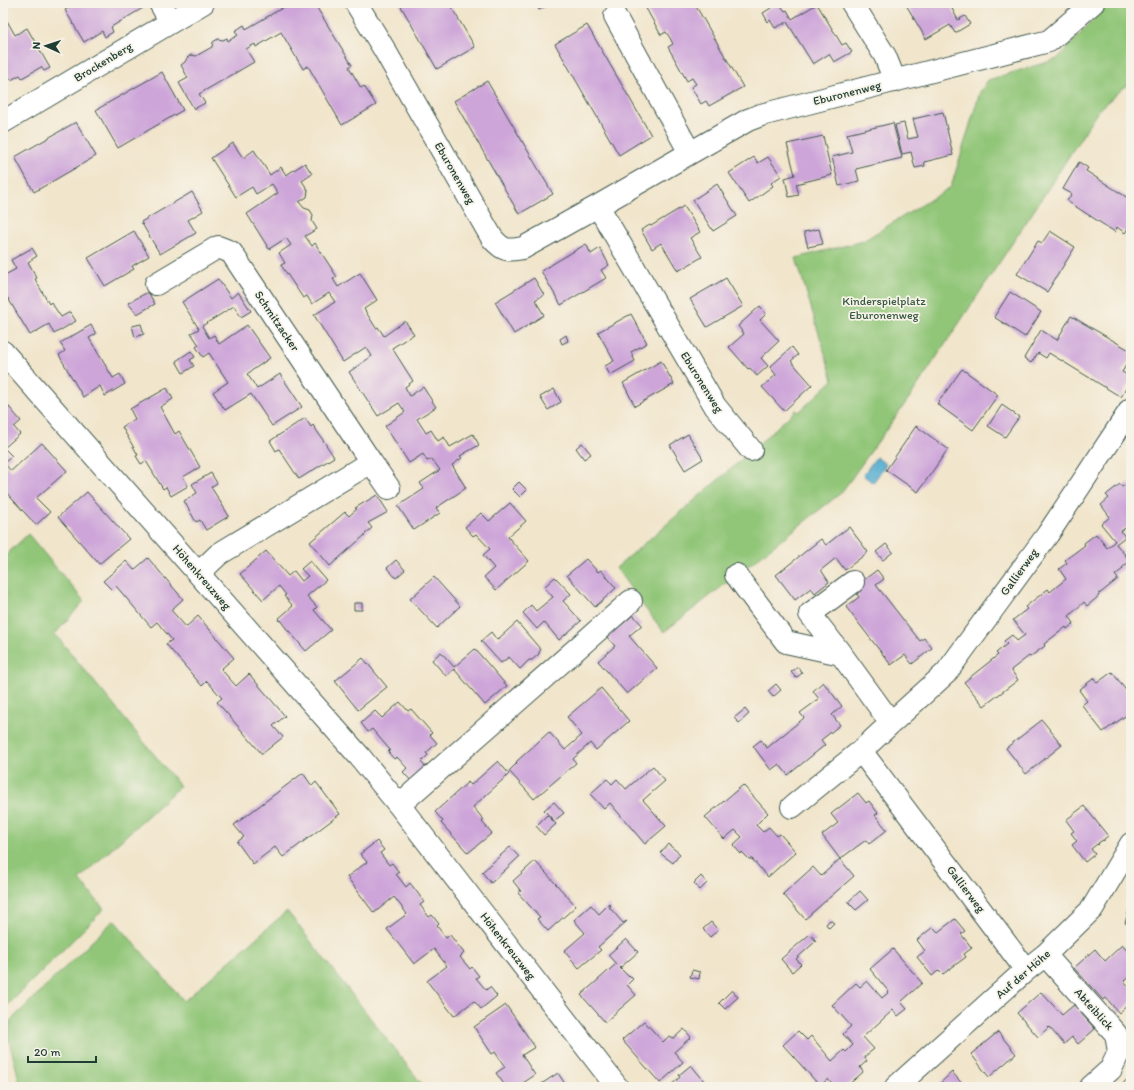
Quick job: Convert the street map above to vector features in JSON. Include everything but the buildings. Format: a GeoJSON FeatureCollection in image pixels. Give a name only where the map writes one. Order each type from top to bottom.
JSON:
{"type":"FeatureCollection","features":[{"type":"Feature","properties":{"kind":"street"},"geometry":{"type":"LineString","coordinates":[[160,3],[171,22]]}},
{"type":"Feature","properties":{"kind":"street","name":"Brockenberg"},"geometry":{"type":"LineString","coordinates":[[3,122],[203,3]]}},
{"type":"Feature","properties":{"kind":"street","name":"Eburonenweg"},"geometry":{"type":"LineString","coordinates":[[356,3],[492,238],[500,247],[510,250],[523,248],[748,120],[761,115],[1049,41],[1093,3]]}},
{"type":"Feature","properties":{"kind":"street","name":"Eburonenweg"},"geometry":{"type":"LineString","coordinates":[[861,9],[885,56],[894,81]]}},
{"type":"Feature","properties":{"kind":"street"},"geometry":{"type":"LineString","coordinates":[[615,16],[690,153]]}},
{"type":"Feature","properties":{"kind":"street","name":"Eburonenweg"},"geometry":{"type":"LineString","coordinates":[[598,206],[714,406],[751,450]]}},
{"type":"Feature","properties":{"kind":"street","name":"Schmitzacker"},"geometry":{"type":"LineString","coordinates":[[156,284],[218,247],[231,252],[389,488]]}},
{"type":"Feature","properties":{"kind":"street","name":"Höhenkreuzweg"},"geometry":{"type":"LineString","coordinates":[[3,352],[360,757],[399,805],[617,1087]]}},
{"type":"Feature","properties":{"kind":"street","name":"Gallierweg"},"geometry":{"type":"LineString","coordinates":[[792,807],[861,751],[946,673],[1048,534],[1131,408]]}},
{"type":"Feature","properties":{"kind":"street"},"geometry":{"type":"LineString","coordinates":[[199,573],[219,554],[371,462]]}},
{"type":"Feature","properties":{"kind":"street"},"geometry":{"type":"LineString","coordinates":[[736,575],[786,642],[841,654]]}},
{"type":"Feature","properties":{"kind":"street"},"geometry":{"type":"LineString","coordinates":[[853,582],[810,614],[891,722]]}},
{"type":"Feature","properties":{"kind":"street"},"geometry":{"type":"LineString","coordinates":[[399,805],[631,601]]}},
{"type":"Feature","properties":{"kind":"street","name":"Gallierweg"},"geometry":{"type":"LineString","coordinates":[[861,751],[1026,970]]}},
{"type":"Feature","properties":{"kind":"street","name":"Auf der Höhe"},"geometry":{"type":"LineString","coordinates":[[896,1087],[1026,970],[1045,955],[1092,909],[1131,844]]}},
{"type":"Feature","properties":{"kind":"street","name":"Abteiblick"},"geometry":{"type":"LineString","coordinates":[[1045,955],[1116,1034],[1119,1052],[1111,1070],[1091,1087]]}},
{"type":"Feature","properties":{"kind":"green space","name":"Kinderspielplatz Eburonenweg"},"geometry":{"type":"Polygon","coordinates":[[[1109,3],[1128,3],[1131,6],[1131,82],[1100,108],[912,394],[841,493],[664,632],[616,568],[733,467],[796,410],[799,412],[833,380],[796,258],[863,241],[951,187],[980,92],[988,80],[1057,59],[1109,3]]]}},
{"type":"Feature","properties":{"kind":"green space"},"geometry":{"type":"Polygon","coordinates":[[[28,534],[84,601],[55,634],[180,786],[79,879],[104,909],[3,1010],[3,558],[28,534]]]}},
{"type":"Feature","properties":{"kind":"green space"},"geometry":{"type":"Polygon","coordinates":[[[287,911],[424,1087],[21,1087],[8,1037],[10,1021],[114,920],[184,1001],[287,911]]]}},
{"type":"Feature","properties":{"kind":"water"},"geometry":{"type":"Polygon","coordinates":[[[876,457],[886,464],[873,483],[863,475],[876,457]]]}}]}
